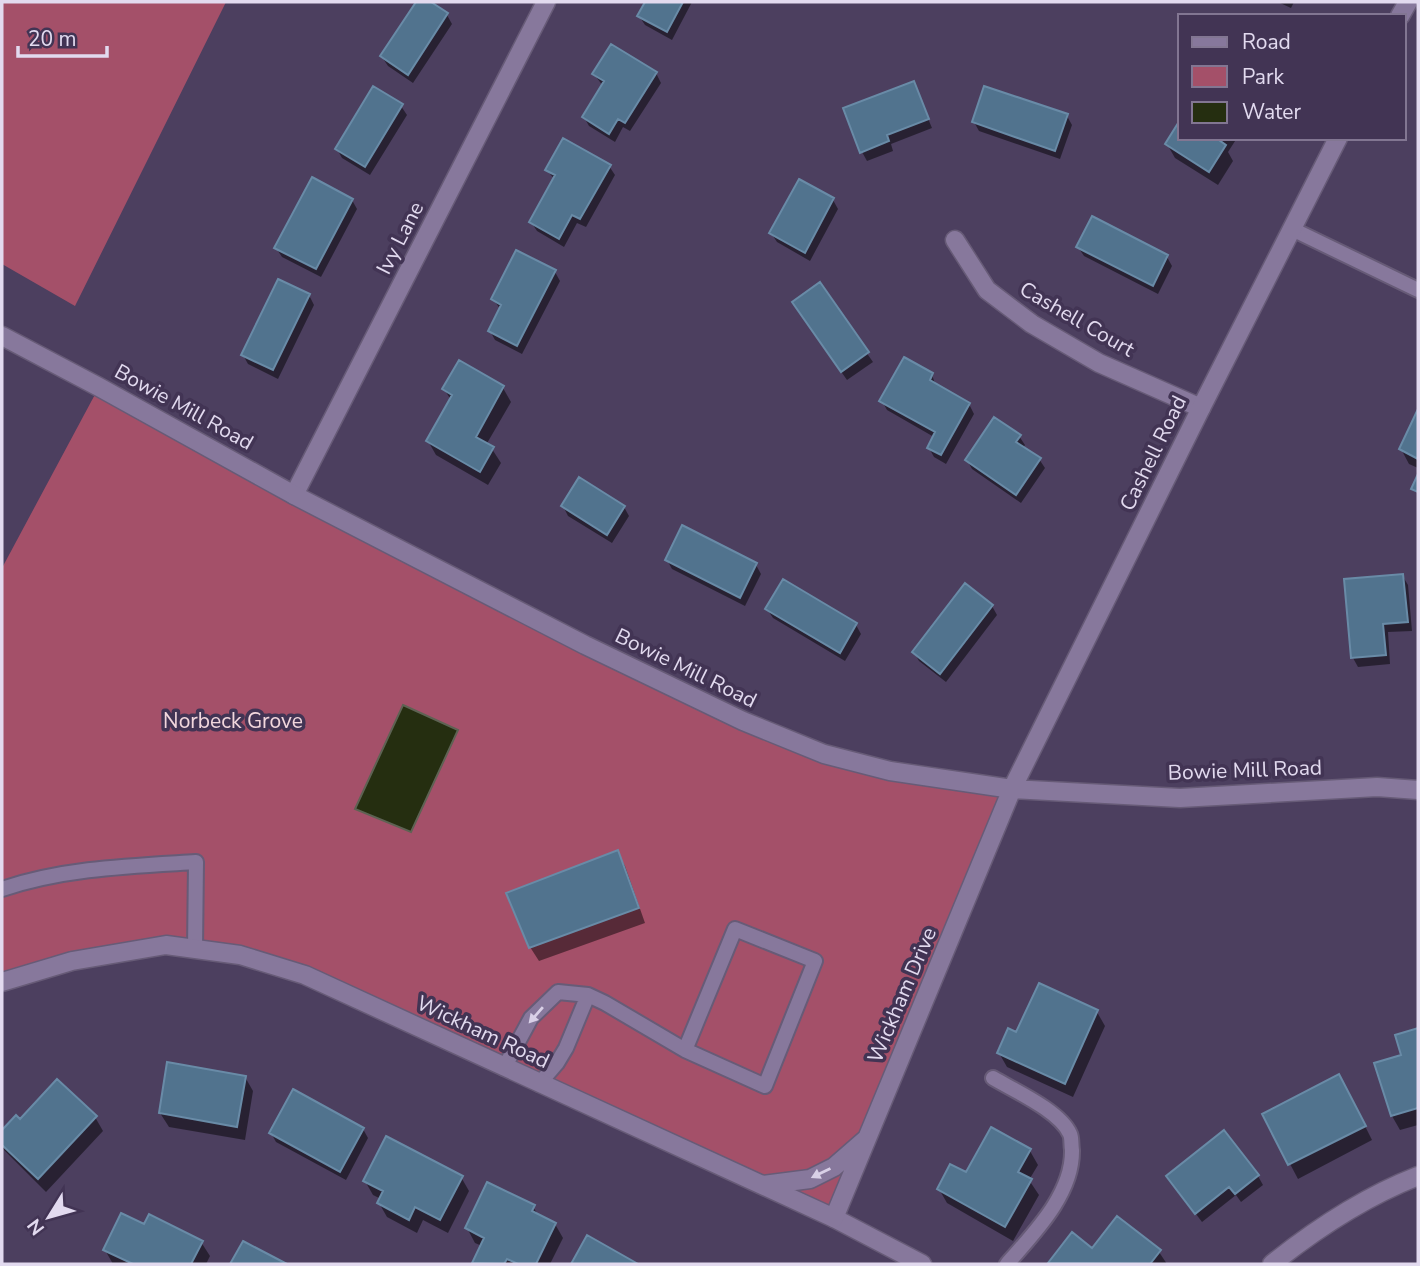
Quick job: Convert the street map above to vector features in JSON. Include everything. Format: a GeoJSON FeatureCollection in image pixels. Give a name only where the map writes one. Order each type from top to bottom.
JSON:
{"type":"FeatureCollection","features":[{"type":"Feature","properties":{"kind":"street","name":"Ivy Lane"},"geometry":{"type":"LineString","coordinates":[[294,495],[546,2]]}},
{"type":"Feature","properties":{"kind":"street","name":"Cashell Road"},"geometry":{"type":"LineString","coordinates":[[1012,789],[1200,408],[1337,140]]}},
{"type":"Feature","properties":{"kind":"street","name":"Cashell Court"},"geometry":{"type":"LineString","coordinates":[[955,240],[986,290],[1032,324],[1099,363],[1200,408]]}},
{"type":"Feature","properties":{"kind":"street","name":"Bowie Mill Road"},"geometry":{"type":"LineString","coordinates":[[2,336],[294,495],[585,645],[743,721],[824,754],[890,771],[1012,789],[1180,797],[1377,787],[1418,790]]}},
{"type":"Feature","properties":{"kind":"street","name":"Wickham Drive"},"geometry":{"type":"LineString","coordinates":[[834,1218],[1012,789]]}},
{"type":"Feature","properties":{"kind":"street","name":"Wickham Road"},"geometry":{"type":"LineString","coordinates":[[2,982],[72,961],[166,946],[240,955],[305,975],[834,1218],[922,1264]]}},
{"type":"Feature","properties":{"kind":"street"},"geometry":{"type":"LineString","coordinates":[[763,1185],[810,1179],[834,1167],[868,1138]]}},
{"type":"Feature","properties":{"kind":"street"},"geometry":{"type":"LineString","coordinates":[[1272,1264],[1329,1221],[1386,1188],[1418,1176]]}},
{"type":"Feature","properties":{"kind":"lane"},"geometry":{"type":"LineString","coordinates":[[1292,229],[1418,290]]}},
{"type":"Feature","properties":{"kind":"lane"},"geometry":{"type":"LineString","coordinates":[[2,889],[25,881],[97,869],[196,862],[195,949]]}},
{"type":"Feature","properties":{"kind":"lane"},"geometry":{"type":"LineString","coordinates":[[504,1068],[531,1018],[558,992],[588,995],[606,1003],[685,1050],[765,1086],[815,961],[735,929],[685,1050]]}},
{"type":"Feature","properties":{"kind":"lane"},"geometry":{"type":"LineString","coordinates":[[539,1084],[566,1048],[588,995]]}},
{"type":"Feature","properties":{"kind":"lane"},"geometry":{"type":"LineString","coordinates":[[993,1078],[1055,1115],[1071,1135],[1072,1165],[1062,1191],[1034,1232],[1007,1264]]}},
{"type":"Feature","properties":{"kind":"green space"},"geometry":{"type":"Polygon","coordinates":[[[2,2],[226,2],[75,306],[2,264],[2,2]]]}},
{"type":"Feature","properties":{"kind":"green space","name":"Norbeck Grove"},"geometry":{"type":"Polygon","coordinates":[[[99,387],[294,495],[824,754],[1012,789],[834,1218],[305,975],[166,945],[2,982],[2,568],[99,387]]]}},
{"type":"Feature","properties":{"kind":"water"},"geometry":{"type":"Polygon","coordinates":[[[403,705],[458,730],[411,832],[355,809],[403,705]]]}},
{"type":"Feature","properties":{"kind":"building"},"geometry":{"type":"Polygon","coordinates":[[[416,2],[431,2],[448,13],[408,75],[380,56],[416,2]]]}},
{"type":"Feature","properties":{"kind":"building"},"geometry":{"type":"Polygon","coordinates":[[[645,2],[683,2],[667,32],[637,16],[645,2]]]}},
{"type":"Feature","properties":{"kind":"building"},"geometry":{"type":"Polygon","coordinates":[[[611,44],[657,72],[625,123],[618,119],[609,134],[582,117],[604,81],[592,74],[611,44]]]}},
{"type":"Feature","properties":{"kind":"building"},"geometry":{"type":"Polygon","coordinates":[[[914,81],[929,119],[887,135],[889,141],[860,153],[843,108],[914,81]]]}},
{"type":"Feature","properties":{"kind":"building"},"geometry":{"type":"Polygon","coordinates":[[[373,86],[403,104],[365,167],[335,149],[373,86]]]}},
{"type":"Feature","properties":{"kind":"building"},"geometry":{"type":"Polygon","coordinates":[[[984,86],[1068,114],[1055,151],[972,122],[984,86]]]}},
{"type":"Feature","properties":{"kind":"building"},"geometry":{"type":"Polygon","coordinates":[[[1178,123],[1178,140],[1219,140],[1226,145],[1209,172],[1165,144],[1178,123]]]}},
{"type":"Feature","properties":{"kind":"building"},"geometry":{"type":"Polygon","coordinates":[[[563,138],[611,165],[580,219],[572,215],[559,239],[529,222],[555,175],[545,170],[563,138]]]}},
{"type":"Feature","properties":{"kind":"building"},"geometry":{"type":"Polygon","coordinates":[[[312,177],[353,199],[316,269],[274,248],[312,177]]]}},
{"type":"Feature","properties":{"kind":"building"},"geometry":{"type":"Polygon","coordinates":[[[799,179],[834,198],[805,253],[769,233],[799,179]]]}},
{"type":"Feature","properties":{"kind":"building"},"geometry":{"type":"Polygon","coordinates":[[[1092,216],[1168,255],[1153,286],[1076,247],[1092,216]]]}},
{"type":"Feature","properties":{"kind":"building"},"geometry":{"type":"Polygon","coordinates":[[[516,250],[556,270],[517,346],[488,331],[501,305],[491,299],[516,250]]]}},
{"type":"Feature","properties":{"kind":"building"},"geometry":{"type":"Polygon","coordinates":[[[278,279],[310,294],[273,370],[241,355],[278,279]]]}},
{"type":"Feature","properties":{"kind":"building"},"geometry":{"type":"Polygon","coordinates":[[[820,282],[869,352],[841,372],[792,302],[820,282]]]}},
{"type":"Feature","properties":{"kind":"building"},"geometry":{"type":"Polygon","coordinates":[[[904,357],[933,373],[930,380],[970,403],[941,455],[927,448],[935,432],[879,401],[904,357]]]}},
{"type":"Feature","properties":{"kind":"building"},"geometry":{"type":"Polygon","coordinates":[[[459,360],[504,386],[476,437],[494,447],[480,472],[426,441],[452,395],[442,389],[459,360]]]}},
{"type":"Feature","properties":{"kind":"building"},"geometry":{"type":"Polygon","coordinates":[[[1418,409],[1418,459],[1399,449],[1418,409]]]}},
{"type":"Feature","properties":{"kind":"building"},"geometry":{"type":"Polygon","coordinates":[[[994,417],[1021,435],[1016,442],[1041,458],[1016,495],[965,460],[994,417]]]}},
{"type":"Feature","properties":{"kind":"building"},"geometry":{"type":"Polygon","coordinates":[[[1418,474],[1418,492],[1411,489],[1418,474]]]}},
{"type":"Feature","properties":{"kind":"building"},"geometry":{"type":"Polygon","coordinates":[[[579,477],[625,506],[607,535],[561,506],[579,477]]]}},
{"type":"Feature","properties":{"kind":"building"},"geometry":{"type":"Polygon","coordinates":[[[682,525],[757,563],[740,598],[665,560],[682,525]]]}},
{"type":"Feature","properties":{"kind":"building"},"geometry":{"type":"Polygon","coordinates":[[[1403,574],[1408,622],[1383,624],[1386,655],[1351,658],[1344,579],[1403,574]]]}},
{"type":"Feature","properties":{"kind":"building"},"geometry":{"type":"Polygon","coordinates":[[[783,579],[857,623],[840,653],[765,609],[783,579]]]}},
{"type":"Feature","properties":{"kind":"building"},"geometry":{"type":"Polygon","coordinates":[[[965,583],[993,605],[940,674],[912,652],[965,583]]]}},
{"type":"Feature","properties":{"kind":"building"},"geometry":{"type":"Polygon","coordinates":[[[618,850],[639,908],[529,948],[506,893],[618,850]]]}},
{"type":"Feature","properties":{"kind":"building"},"geometry":{"type":"Polygon","coordinates":[[[1039,983],[1098,1010],[1065,1084],[997,1053],[1008,1028],[1016,1032],[1039,983]]]}},
{"type":"Feature","properties":{"kind":"building"},"geometry":{"type":"Polygon","coordinates":[[[1418,1028],[1418,1108],[1391,1116],[1374,1063],[1401,1055],[1395,1035],[1418,1028]]]}},
{"type":"Feature","properties":{"kind":"building"},"geometry":{"type":"Polygon","coordinates":[[[167,1062],[246,1076],[237,1127],[159,1113],[167,1062]]]}},
{"type":"Feature","properties":{"kind":"building"},"geometry":{"type":"Polygon","coordinates":[[[1339,1074],[1366,1126],[1288,1165],[1262,1114],[1339,1074]]]}},
{"type":"Feature","properties":{"kind":"building"},"geometry":{"type":"Polygon","coordinates":[[[57,1079],[97,1116],[38,1179],[2,1145],[2,1130],[16,1115],[20,1119],[57,1079]]]}},
{"type":"Feature","properties":{"kind":"building"},"geometry":{"type":"Polygon","coordinates":[[[293,1089],[364,1128],[340,1172],[269,1133],[293,1089]]]}},
{"type":"Feature","properties":{"kind":"building"},"geometry":{"type":"Polygon","coordinates":[[[991,1127],[1031,1149],[1018,1172],[1032,1179],[1005,1227],[937,1189],[950,1164],[966,1172],[991,1127]]]}},
{"type":"Feature","properties":{"kind":"building"},"geometry":{"type":"Polygon","coordinates":[[[1224,1130],[1259,1175],[1235,1194],[1229,1187],[1195,1214],[1166,1176],[1224,1130]]]}},
{"type":"Feature","properties":{"kind":"building"},"geometry":{"type":"Polygon","coordinates":[[[386,1136],[463,1176],[440,1220],[415,1207],[409,1220],[377,1203],[383,1191],[363,1181],[386,1136]]]}},
{"type":"Feature","properties":{"kind":"building"},"geometry":{"type":"Polygon","coordinates":[[[487,1182],[535,1205],[532,1211],[556,1223],[536,1264],[518,1264],[507,1259],[504,1264],[472,1263],[484,1238],[465,1228],[487,1182]]]}},
{"type":"Feature","properties":{"kind":"building"},"geometry":{"type":"Polygon","coordinates":[[[121,1213],[144,1224],[149,1214],[203,1241],[191,1264],[133,1264],[103,1250],[121,1213]]]}},
{"type":"Feature","properties":{"kind":"building"},"geometry":{"type":"Polygon","coordinates":[[[1117,1216],[1161,1250],[1150,1264],[1048,1263],[1072,1232],[1092,1248],[1117,1216]]]}},
{"type":"Feature","properties":{"kind":"building"},"geometry":{"type":"Polygon","coordinates":[[[587,1235],[638,1264],[571,1264],[587,1235]]]}},
{"type":"Feature","properties":{"kind":"building"},"geometry":{"type":"Polygon","coordinates":[[[243,1241],[287,1264],[230,1264],[243,1241]]]}}]}
